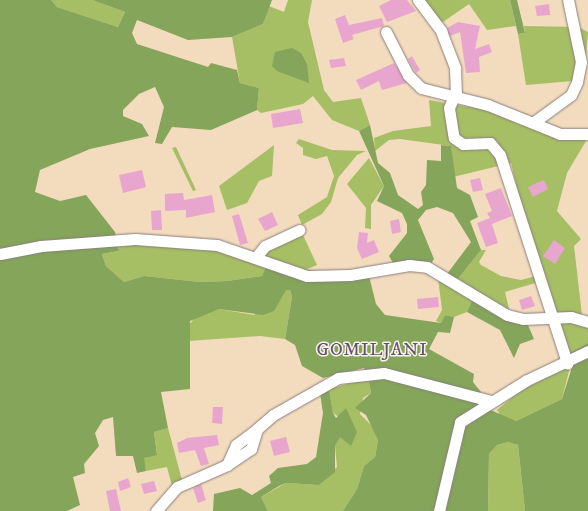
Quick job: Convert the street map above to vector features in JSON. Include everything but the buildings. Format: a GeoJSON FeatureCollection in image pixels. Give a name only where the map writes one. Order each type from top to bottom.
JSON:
{"type":"FeatureCollection","features":[{"type":"Feature","properties":{"kind":"street"},"geometry":{"type":"LineString","coordinates":[[418,0],[448,47],[455,68],[454,96],[449,108],[454,138],[463,144],[490,143],[500,155],[567,362]]}},
{"type":"Feature","properties":{"kind":"street"},"geometry":{"type":"LineString","coordinates":[[534,122],[571,95],[577,82],[581,62],[568,0]]}},
{"type":"Feature","properties":{"kind":"street"},"geometry":{"type":"LineString","coordinates":[[386,32],[414,82],[432,93],[454,96],[534,122],[570,137],[588,134]]}},
{"type":"Feature","properties":{"kind":"street"},"geometry":{"type":"LineString","coordinates":[[256,257],[265,246],[300,230]]}},
{"type":"Feature","properties":{"kind":"street"},"geometry":{"type":"LineString","coordinates":[[0,254],[41,246],[135,239],[217,246],[256,257],[307,276],[350,275],[409,265],[427,268],[507,315],[523,319],[553,316],[588,322]]}},
{"type":"Feature","properties":{"kind":"street"},"geometry":{"type":"LineString","coordinates":[[439,511],[460,422],[491,401],[588,351]]}},
{"type":"Feature","properties":{"kind":"street"},"geometry":{"type":"LineString","coordinates":[[156,511],[177,488],[227,465],[251,449],[257,429],[315,388],[361,373],[384,373],[491,401]]}},
{"type":"Feature","properties":{"kind":"green space"},"geometry":{"type":"Polygon","coordinates":[[[0,0],[51,0],[57,7],[118,27],[125,12],[92,0],[272,0],[263,24],[232,37],[188,40],[137,20],[132,33],[137,44],[208,67],[211,63],[237,70],[240,83],[259,88],[257,110],[211,130],[172,127],[162,144],[155,143],[164,107],[155,87],[139,94],[123,110],[123,116],[142,124],[149,136],[90,149],[40,170],[35,192],[60,201],[86,195],[115,232],[119,251],[102,254],[106,266],[124,282],[144,276],[200,282],[227,281],[262,276],[266,266],[369,276],[376,304],[385,315],[441,323],[445,315],[454,317],[450,333],[438,332],[429,349],[474,374],[473,382],[481,392],[477,404],[516,421],[562,399],[573,364],[570,353],[588,343],[588,511],[525,511],[518,445],[508,442],[497,445],[489,454],[488,511],[343,511],[357,489],[364,466],[375,457],[378,440],[366,415],[355,408],[371,393],[368,378],[364,368],[323,378],[302,366],[295,345],[285,339],[292,297],[290,290],[286,290],[274,311],[263,315],[219,309],[190,321],[190,389],[161,392],[168,428],[154,432],[157,455],[144,458],[146,471],[137,473],[133,456],[116,456],[113,417],[103,420],[95,433],[99,446],[84,464],[85,473],[73,477],[80,505],[67,511],[0,511],[0,0]]]}},
{"type":"Feature","properties":{"kind":"green space"},"geometry":{"type":"Polygon","coordinates":[[[51,0],[92,0],[125,12],[118,27],[57,7],[51,0]]]}},
{"type":"Feature","properties":{"kind":"green space"},"geometry":{"type":"Polygon","coordinates":[[[288,0],[312,0],[308,22],[324,90],[333,102],[361,98],[370,125],[359,131],[332,120],[313,96],[303,104],[261,113],[257,110],[259,88],[240,83],[232,37],[263,24],[269,6],[284,12],[288,0]]]}},
{"type":"Feature","properties":{"kind":"green space"},"geometry":{"type":"Polygon","coordinates":[[[422,0],[510,0],[516,26],[487,30],[469,4],[440,24],[422,0]]]}},
{"type":"Feature","properties":{"kind":"green space"},"geometry":{"type":"Polygon","coordinates":[[[510,0],[517,0],[525,33],[518,34],[510,0]]]}},
{"type":"Feature","properties":{"kind":"green space"},"geometry":{"type":"Polygon","coordinates":[[[524,26],[578,27],[588,32],[584,80],[526,85],[518,34],[525,33],[524,26]]]}},
{"type":"Feature","properties":{"kind":"green space"},"geometry":{"type":"Polygon","coordinates":[[[292,48],[301,53],[307,64],[309,83],[277,71],[272,66],[275,52],[292,48]]]}},
{"type":"Feature","properties":{"kind":"green space"},"geometry":{"type":"Polygon","coordinates":[[[429,100],[492,111],[586,141],[567,173],[557,211],[581,239],[574,246],[582,315],[556,312],[530,242],[511,163],[453,177],[451,146],[400,139],[389,140],[375,151],[374,138],[393,131],[431,126],[429,100]]]}},
{"type":"Feature","properties":{"kind":"green space"},"geometry":{"type":"Polygon","coordinates":[[[370,125],[378,163],[390,173],[398,195],[418,209],[423,205],[421,192],[426,185],[427,160],[441,161],[441,145],[451,146],[457,188],[470,195],[478,217],[470,221],[481,250],[458,279],[447,274],[471,242],[453,213],[437,207],[426,210],[418,220],[434,259],[430,265],[393,263],[389,256],[407,233],[407,224],[402,213],[377,201],[384,186],[359,131],[370,125]]]}},
{"type":"Feature","properties":{"kind":"green space"},"geometry":{"type":"Polygon","coordinates":[[[299,139],[332,150],[366,151],[357,155],[338,178],[331,202],[322,214],[302,225],[298,215],[327,197],[334,176],[327,156],[316,159],[303,155],[303,148],[296,143],[299,139]]]}},
{"type":"Feature","properties":{"kind":"green space"},"geometry":{"type":"Polygon","coordinates":[[[274,145],[272,176],[259,181],[247,203],[227,210],[219,186],[274,145]]]}},
{"type":"Feature","properties":{"kind":"green space"},"geometry":{"type":"Polygon","coordinates":[[[176,147],[196,190],[193,191],[172,148],[176,147]]]}},
{"type":"Feature","properties":{"kind":"green space"},"geometry":{"type":"Polygon","coordinates":[[[369,158],[384,186],[371,205],[371,229],[365,228],[366,208],[347,184],[369,158]]]}},
{"type":"Feature","properties":{"kind":"green space"},"geometry":{"type":"Polygon","coordinates":[[[302,233],[317,265],[303,271],[263,258],[267,249],[302,233]]]}},
{"type":"Feature","properties":{"kind":"green space"},"geometry":{"type":"Polygon","coordinates":[[[136,243],[217,250],[266,266],[262,276],[227,281],[200,282],[144,276],[124,282],[106,266],[102,254],[119,251],[118,244],[136,243]]]}},
{"type":"Feature","properties":{"kind":"green space"},"geometry":{"type":"Polygon","coordinates":[[[481,250],[486,250],[479,262],[481,265],[501,276],[521,280],[536,276],[539,282],[505,292],[510,313],[458,279],[481,250]]]}},
{"type":"Feature","properties":{"kind":"green space"},"geometry":{"type":"Polygon","coordinates":[[[438,278],[473,298],[467,312],[454,317],[445,315],[441,323],[436,321],[442,310],[438,278]]]}},
{"type":"Feature","properties":{"kind":"green space"},"geometry":{"type":"Polygon","coordinates":[[[286,290],[290,290],[292,297],[285,339],[260,336],[188,341],[188,326],[197,315],[219,309],[254,315],[286,290]]]}},
{"type":"Feature","properties":{"kind":"green space"},"geometry":{"type":"Polygon","coordinates":[[[473,298],[527,323],[534,339],[520,344],[514,358],[500,330],[467,312],[473,298]]]}},
{"type":"Feature","properties":{"kind":"green space"},"geometry":{"type":"Polygon","coordinates":[[[559,321],[588,326],[588,343],[570,353],[559,321]]]}},
{"type":"Feature","properties":{"kind":"green space"},"geometry":{"type":"Polygon","coordinates":[[[570,367],[562,399],[516,421],[502,417],[497,410],[527,385],[570,367]]]}},
{"type":"Feature","properties":{"kind":"green space"},"geometry":{"type":"Polygon","coordinates":[[[368,378],[371,393],[363,398],[360,414],[376,430],[378,440],[375,457],[364,466],[357,489],[343,511],[268,511],[261,497],[286,483],[319,485],[337,467],[335,446],[340,436],[351,446],[339,417],[333,413],[329,389],[368,378]]]}},
{"type":"Feature","properties":{"kind":"green space"},"geometry":{"type":"Polygon","coordinates":[[[329,389],[333,413],[336,418],[346,408],[357,432],[351,446],[340,437],[335,446],[335,472],[319,485],[286,483],[279,486],[261,497],[268,511],[213,511],[214,494],[240,488],[252,495],[271,483],[269,476],[278,468],[307,464],[316,457],[323,413],[320,393],[329,389]]]}},
{"type":"Feature","properties":{"kind":"green space"},"geometry":{"type":"Polygon","coordinates":[[[168,428],[182,480],[172,486],[167,467],[146,471],[143,458],[157,454],[154,432],[168,428]]]}},
{"type":"Feature","properties":{"kind":"green space"},"geometry":{"type":"Polygon","coordinates":[[[508,442],[518,445],[525,511],[488,511],[489,454],[497,445],[508,442]]]}},
{"type":"Feature","properties":{"kind":"district","name":"GOMILJANI"},"geometry":{"type":"Point","coordinates":[372,350]}}]}
